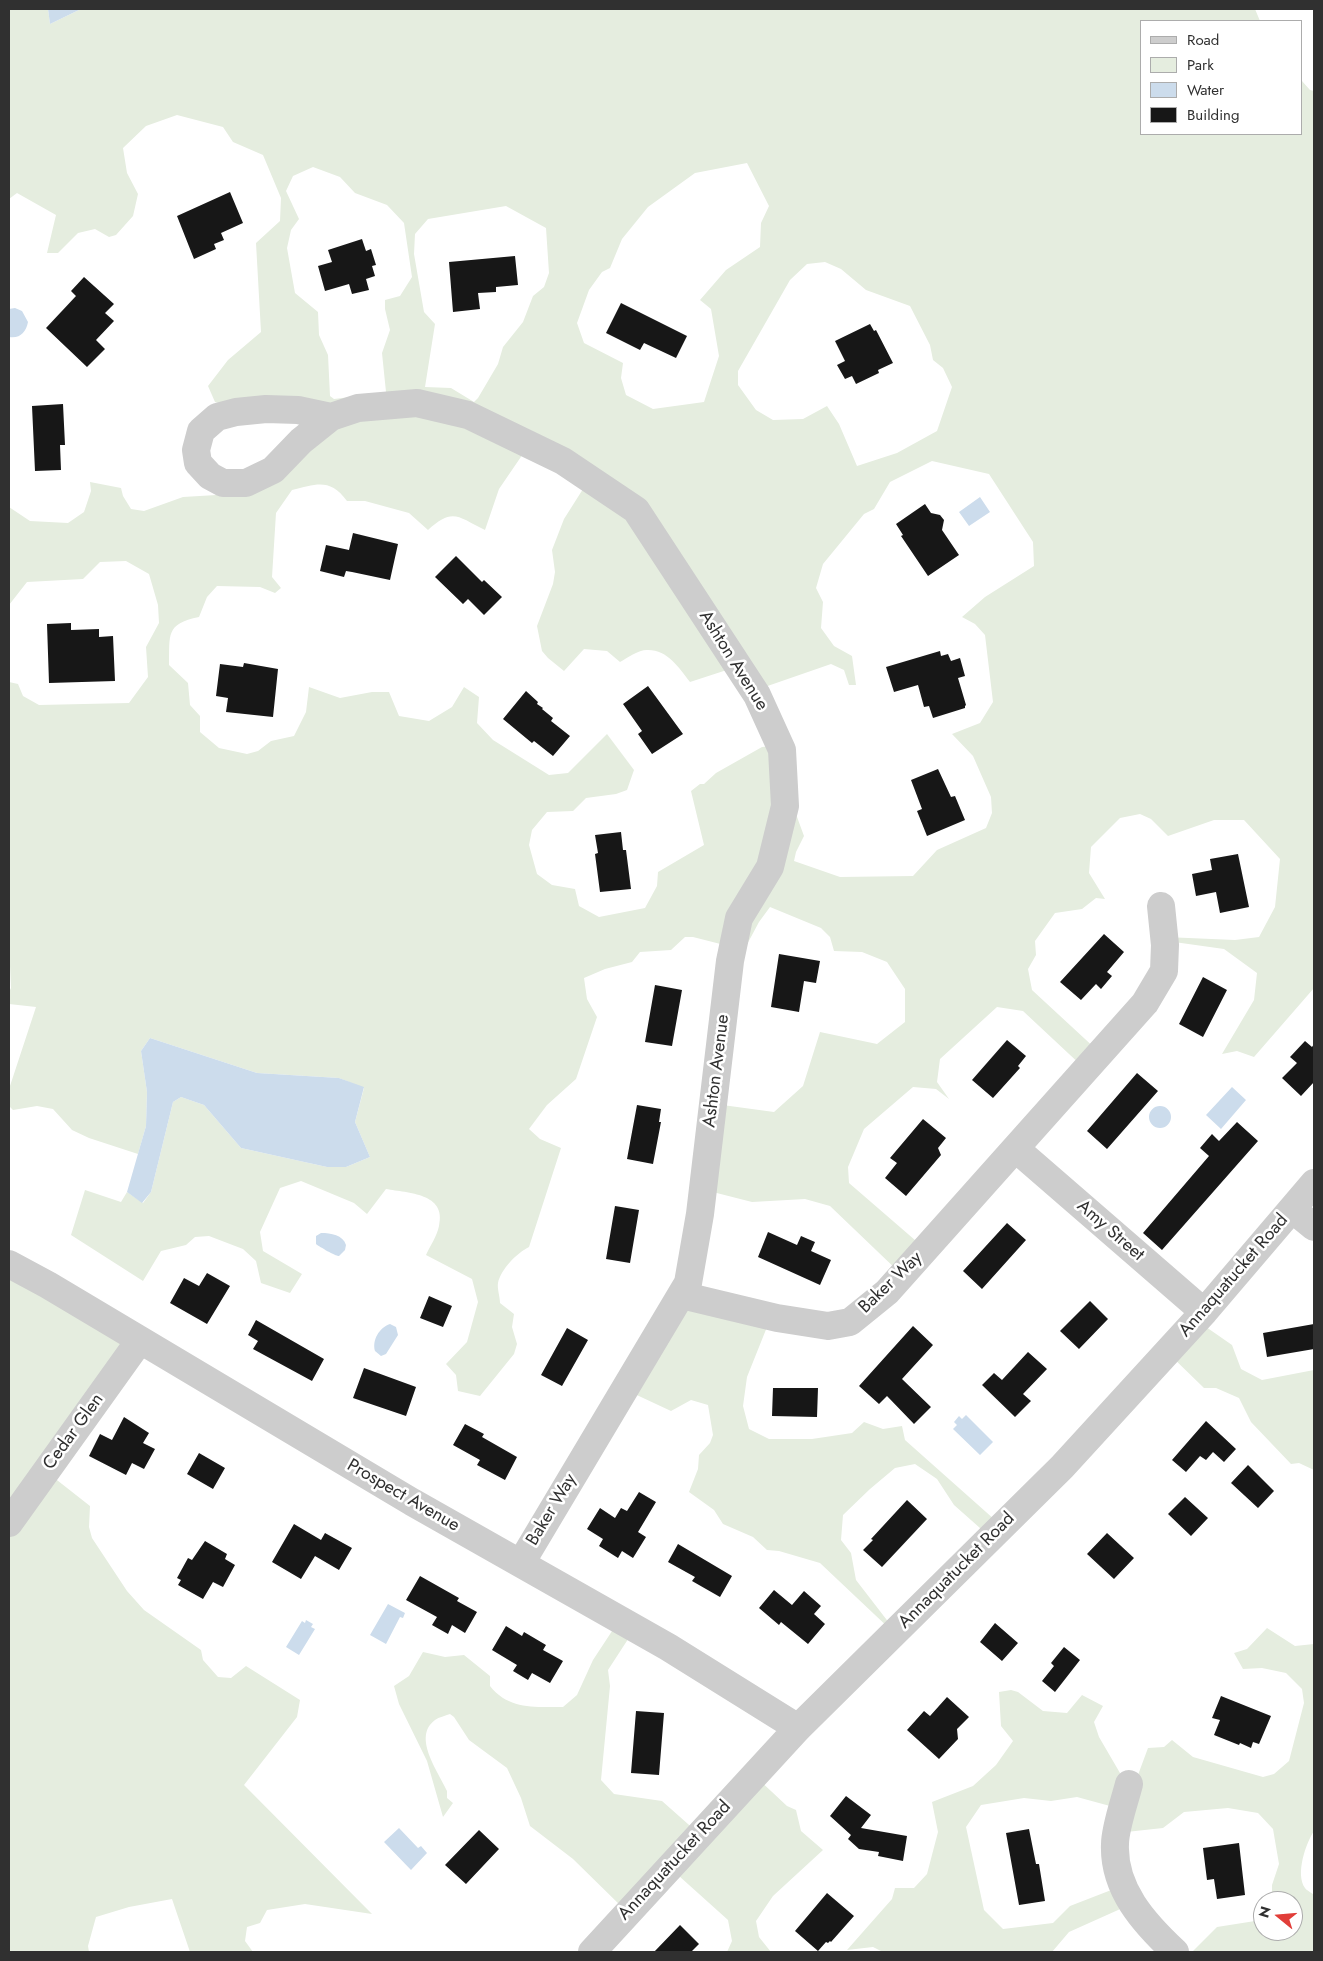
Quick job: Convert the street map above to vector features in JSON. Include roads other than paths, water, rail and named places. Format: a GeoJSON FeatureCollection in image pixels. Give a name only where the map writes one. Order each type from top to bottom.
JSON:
{"type":"FeatureCollection","features":[{"type":"Feature","properties":{"kind":"street","name":"Ashton Avenue"},"geometry":{"type":"LineString","coordinates":[[331,417],[358,408],[417,403],[468,415],[563,461],[636,510],[757,695],[782,750],[785,806],[770,867],[739,918],[730,961],[700,1214],[688,1283],[681,1295]]}},
{"type":"Feature","properties":{"kind":"street","name":"Baker Way"},"geometry":{"type":"LineString","coordinates":[[521,1563],[681,1295],[777,1318],[828,1326],[850,1322],[887,1292],[1145,1003],[1164,971],[1165,945],[1161,906]]}},
{"type":"Feature","properties":{"kind":"street","name":"Amy Street"},"geometry":{"type":"LineString","coordinates":[[1016,1149],[1204,1312]]}},
{"type":"Feature","properties":{"kind":"street","name":"Annaquatucket Road"},"geometry":{"type":"LineString","coordinates":[[592,1952],[798,1728],[1062,1467],[1204,1312],[1314,1183]]}},
{"type":"Feature","properties":{"kind":"street"},"geometry":{"type":"LineString","coordinates":[[1292,1209],[1314,1227]]}},
{"type":"Feature","properties":{"kind":"street","name":"Prospect Avenue"},"geometry":{"type":"LineString","coordinates":[[9,1264],[412,1502],[668,1647],[798,1728]]}},
{"type":"Feature","properties":{"kind":"street","name":"Cedar Glen"},"geometry":{"type":"LineString","coordinates":[[9,1523],[140,1340]]}},
{"type":"Feature","properties":{"kind":"street"},"geometry":{"type":"LineString","coordinates":[[1129,1784],[1115,1843],[1119,1876],[1135,1909],[1174,1952]]}},
{"type":"Feature","properties":{"kind":"water"},"geometry":{"type":"Polygon","coordinates":[[[48,9],[81,9],[50,24],[48,9]]]}},
{"type":"Feature","properties":{"kind":"water"},"geometry":{"type":"Polygon","coordinates":[[[15,308],[22,311],[28,322],[22,334],[16,337],[9,337],[9,309],[15,308]]]}},
{"type":"Feature","properties":{"kind":"water"},"geometry":{"type":"Polygon","coordinates":[[[980,497],[990,512],[969,526],[959,512],[980,497]]]}},
{"type":"Feature","properties":{"kind":"water"},"geometry":{"type":"Polygon","coordinates":[[[150,1038],[257,1073],[339,1078],[364,1087],[355,1122],[370,1157],[346,1167],[327,1167],[241,1148],[204,1105],[181,1097],[173,1102],[151,1192],[142,1203],[127,1192],[146,1126],[147,1092],[141,1051],[150,1038]]]}},
{"type":"Feature","properties":{"kind":"water"},"geometry":{"type":"Polygon","coordinates":[[[1232,1087],[1246,1100],[1221,1129],[1206,1115],[1232,1087]]]}},
{"type":"Feature","properties":{"kind":"water"},"geometry":{"type":"Polygon","coordinates":[[[1160,1106],[1168,1109],[1171,1117],[1168,1125],[1160,1128],[1152,1125],[1149,1117],[1152,1109],[1160,1106]]]}},
{"type":"Feature","properties":{"kind":"water"},"geometry":{"type":"Polygon","coordinates":[[[321,1233],[333,1234],[342,1239],[346,1245],[345,1250],[337,1256],[316,1244],[316,1236],[321,1233]]]}},
{"type":"Feature","properties":{"kind":"water"},"geometry":{"type":"Polygon","coordinates":[[[390,1324],[396,1327],[398,1335],[386,1354],[381,1356],[375,1351],[376,1339],[380,1331],[390,1324]]]}},
{"type":"Feature","properties":{"kind":"water"},"geometry":{"type":"Polygon","coordinates":[[[966,1415],[993,1442],[980,1455],[953,1429],[957,1425],[954,1422],[959,1416],[962,1419],[966,1415]]]}},
{"type":"Feature","properties":{"kind":"water"},"geometry":{"type":"Polygon","coordinates":[[[388,1604],[405,1613],[403,1618],[400,1617],[386,1644],[370,1635],[388,1604]]]}},
{"type":"Feature","properties":{"kind":"water"},"geometry":{"type":"Polygon","coordinates":[[[306,1620],[313,1624],[311,1627],[315,1629],[299,1655],[286,1647],[302,1621],[305,1623],[306,1620]]]}},
{"type":"Feature","properties":{"kind":"water"},"geometry":{"type":"Polygon","coordinates":[[[399,1828],[418,1848],[421,1846],[427,1853],[411,1870],[384,1842],[399,1828]]]}}]}
